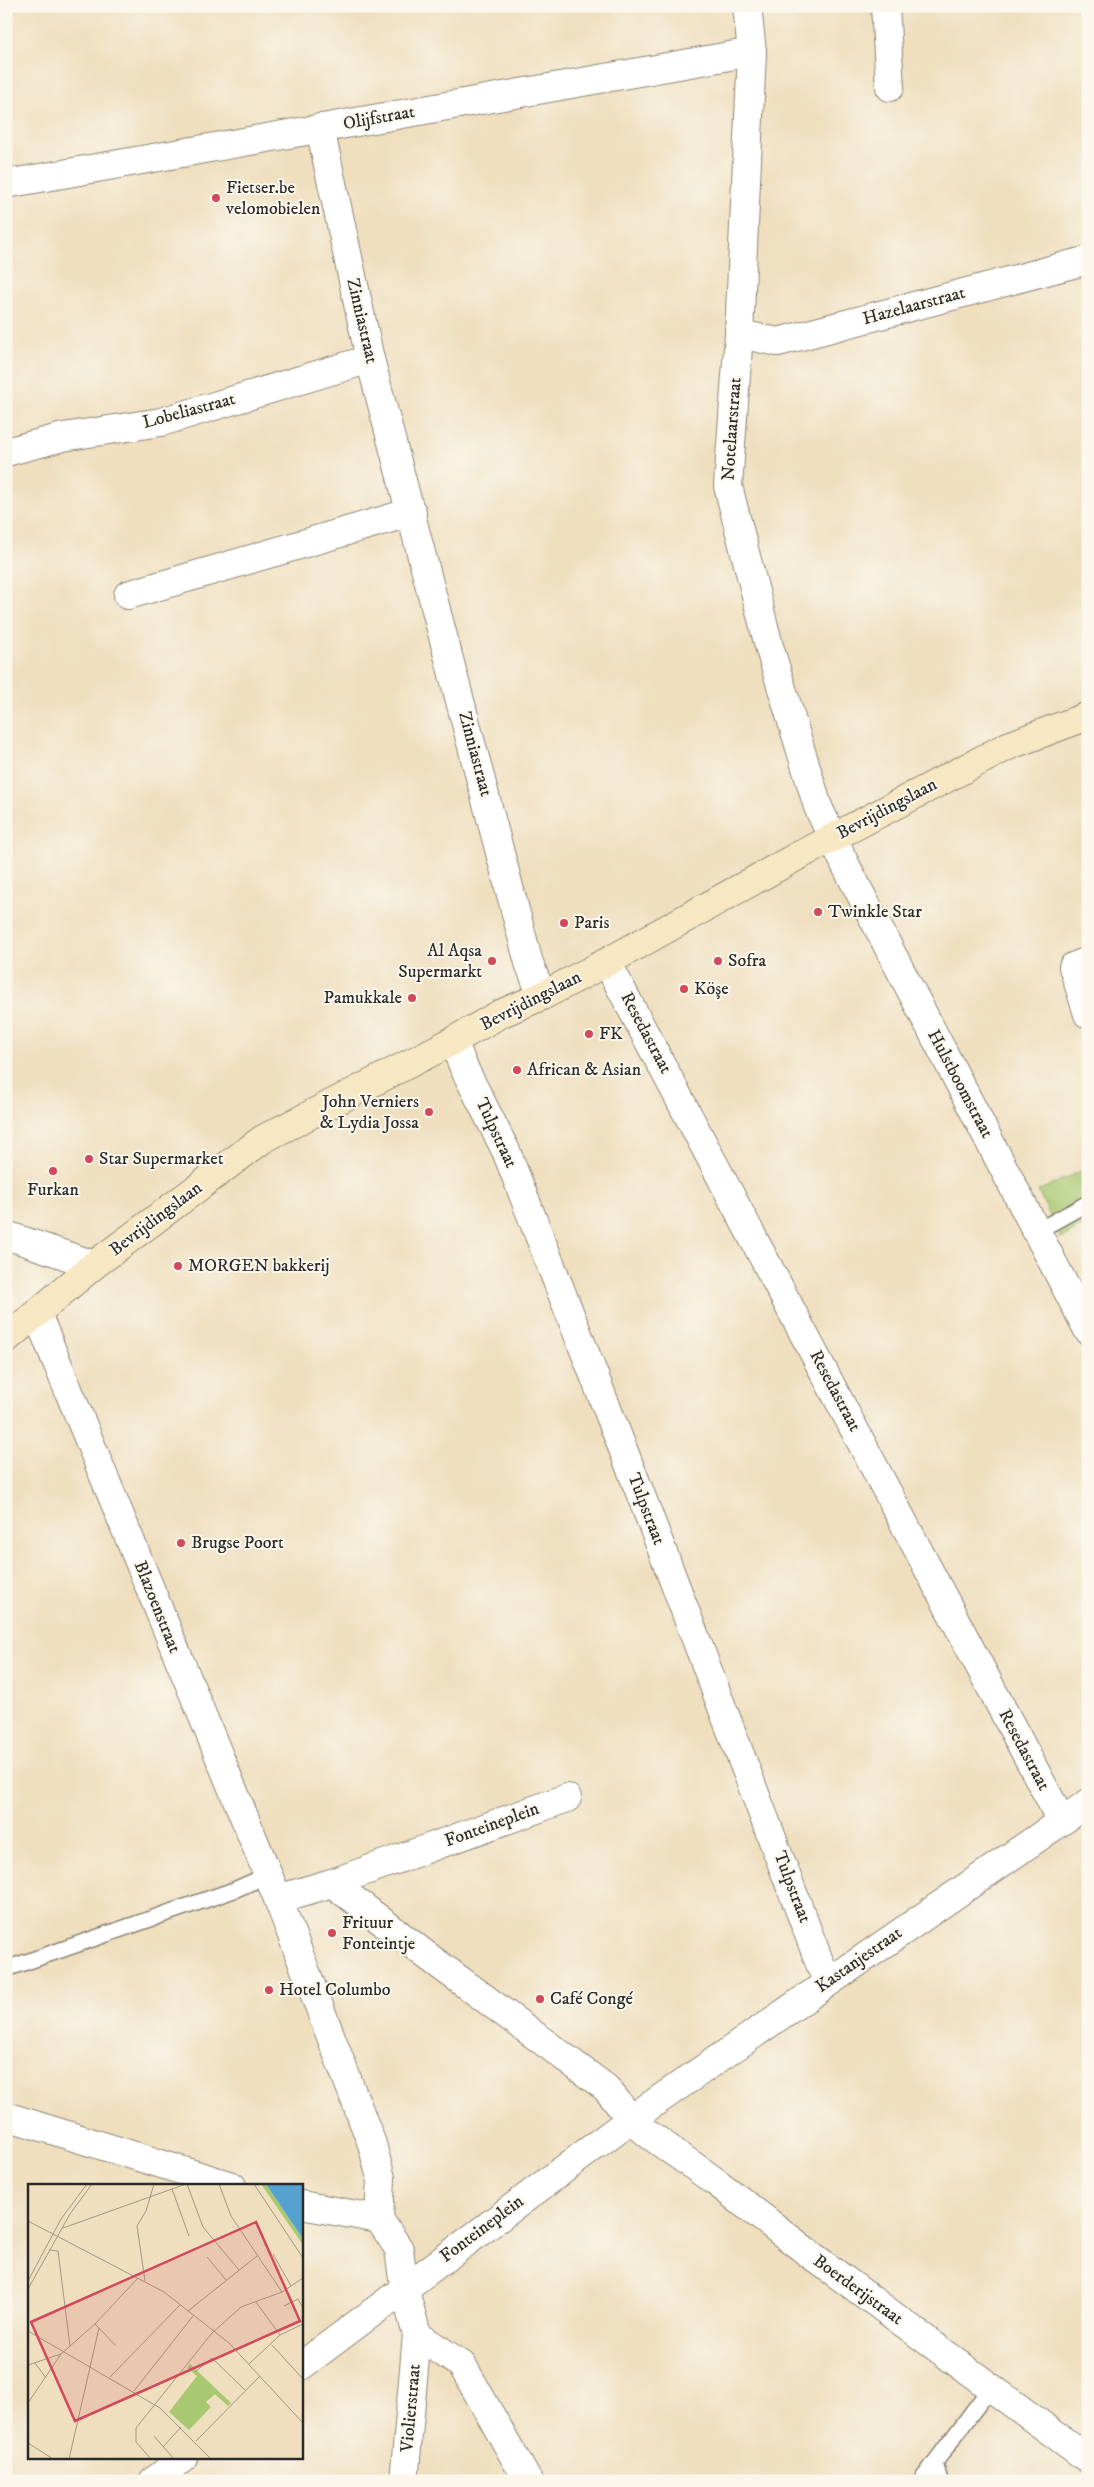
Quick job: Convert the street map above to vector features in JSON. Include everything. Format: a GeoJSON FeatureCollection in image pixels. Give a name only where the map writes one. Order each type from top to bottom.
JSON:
{"type":"FeatureCollection","features":[{"type":"Feature","properties":{"kind":"street","name":"Notelaarstraat"},"geometry":{"type":"LineString","coordinates":[[747,6],[752,52],[739,334],[728,486],[772,655],[818,807],[832,838]]}},
{"type":"Feature","properties":{"kind":"street"},"geometry":{"type":"LineString","coordinates":[[886,6],[890,87]]}},
{"type":"Feature","properties":{"kind":"street","name":"Olijfstraat"},"geometry":{"type":"LineString","coordinates":[[6,184],[752,52]]}},
{"type":"Feature","properties":{"kind":"street","name":"Zinniastraat"},"geometry":{"type":"LineString","coordinates":[[320,128],[370,359],[412,512],[529,963],[542,996]]}},
{"type":"Feature","properties":{"kind":"street","name":"Hazelaarstraat"},"geometry":{"type":"LineString","coordinates":[[739,334],[778,342],[1088,260]]}},
{"type":"Feature","properties":{"kind":"street","name":"Lobeliastraat"},"geometry":{"type":"LineString","coordinates":[[6,452],[63,437],[160,422],[370,359]]}},
{"type":"Feature","properties":{"kind":"street"},"geometry":{"type":"LineString","coordinates":[[128,595],[412,512]]}},
{"type":"Feature","properties":{"kind":"street","name":"Bevrijdingslaan"},"geometry":{"type":"LineString","coordinates":[[6,1339],[94,1265],[263,1139],[454,1041],[500,1014],[542,996],[607,962],[832,838],[1008,746],[1088,716]]}},
{"type":"Feature","properties":{"kind":"street","name":"Hulstboomstraat"},"geometry":{"type":"LineString","coordinates":[[832,838],[1088,1330]]}},
{"type":"Feature","properties":{"kind":"street"},"geometry":{"type":"LineString","coordinates":[[1088,961],[1073,967],[1088,1014]]}},
{"type":"Feature","properties":{"kind":"street","name":"Resedastraat"},"geometry":{"type":"LineString","coordinates":[[607,962],[1010,1723],[1060,1822]]}},
{"type":"Feature","properties":{"kind":"street","name":"Tulpstraat"},"geometry":{"type":"LineString","coordinates":[[454,1041],[506,1151],[650,1517],[827,1982]]}},
{"type":"Feature","properties":{"kind":"street"},"geometry":{"type":"LineString","coordinates":[[6,1235],[94,1265]]}},
{"type":"Feature","properties":{"kind":"street","name":"Blazoenstraat"},"geometry":{"type":"LineString","coordinates":[[37,1314],[273,1887]]}},
{"type":"Feature","properties":{"kind":"street","name":"Fonteineplein"},"geometry":{"type":"LineString","coordinates":[[273,1887],[332,1883],[567,1798]]}},
{"type":"Feature","properties":{"kind":"street","name":"Kastanjestraat"},"geometry":{"type":"LineString","coordinates":[[631,2119],[1088,1803]]}},
{"type":"Feature","properties":{"kind":"street"},"geometry":{"type":"LineString","coordinates":[[332,1883],[606,2088],[631,2119]]}},
{"type":"Feature","properties":{"kind":"street"},"geometry":{"type":"LineString","coordinates":[[273,1887],[372,2144],[381,2178],[379,2219],[399,2249],[404,2287],[417,2335],[462,2365],[528,2481]]}},
{"type":"Feature","properties":{"kind":"street"},"geometry":{"type":"LineString","coordinates":[[6,2116],[226,2184]]}},
{"type":"Feature","properties":{"kind":"street","name":"Fonteineplein"},"geometry":{"type":"LineString","coordinates":[[302,2365],[404,2287],[631,2119]]}},
{"type":"Feature","properties":{"kind":"street","name":"Boerderijstraat"},"geometry":{"type":"LineString","coordinates":[[631,2119],[1088,2459]]}},
{"type":"Feature","properties":{"kind":"street"},"geometry":{"type":"LineString","coordinates":[[302,2205],[379,2219]]}},
{"type":"Feature","properties":{"kind":"street","name":"Violierstraat"},"geometry":{"type":"LineString","coordinates":[[404,2481],[417,2335]]}},
{"type":"Feature","properties":{"kind":"street"},"geometry":{"type":"LineString","coordinates":[[154,2481],[180,2460]]}},
{"type":"Feature","properties":{"kind":"lane"},"geometry":{"type":"LineString","coordinates":[[1037,1231],[1088,1203]]}},
{"type":"Feature","properties":{"kind":"lane"},"geometry":{"type":"LineString","coordinates":[[6,1969],[234,1890],[273,1887]]}},
{"type":"Feature","properties":{"kind":"lane"},"geometry":{"type":"LineString","coordinates":[[922,2481],[991,2388]]}},
{"type":"Feature","properties":{"kind":"lane"},"geometry":{"type":"LineString","coordinates":[[935,2463],[940,2481]]}},
{"type":"Feature","properties":{"kind":"green space"},"geometry":{"type":"Polygon","coordinates":[[[1088,1168],[1088,1223],[1061,1238],[1038,1191],[1088,1168]]]}},
{"type":"Feature","properties":{"kind":"place","name":"Fietser.be velomobielen"},"geometry":{"type":"Point","coordinates":[216,198]}},
{"type":"Feature","properties":{"kind":"place","name":"Twinkle Star"},"geometry":{"type":"Point","coordinates":[818,912]}},
{"type":"Feature","properties":{"kind":"place","name":"Paris"},"geometry":{"type":"Point","coordinates":[564,923]}},
{"type":"Feature","properties":{"kind":"place","name":"Al Aqsa Supermarkt"},"geometry":{"type":"Point","coordinates":[492,961]}},
{"type":"Feature","properties":{"kind":"place","name":"Sofra"},"geometry":{"type":"Point","coordinates":[718,961]}},
{"type":"Feature","properties":{"kind":"place","name":"Köşe"},"geometry":{"type":"Point","coordinates":[684,989]}},
{"type":"Feature","properties":{"kind":"place","name":"Pamukkale"},"geometry":{"type":"Point","coordinates":[412,998]}},
{"type":"Feature","properties":{"kind":"place","name":"FK"},"geometry":{"type":"Point","coordinates":[589,1034]}},
{"type":"Feature","properties":{"kind":"place","name":"African & Asian"},"geometry":{"type":"Point","coordinates":[517,1070]}},
{"type":"Feature","properties":{"kind":"place","name":"John Verniers & Lydia Jossa"},"geometry":{"type":"Point","coordinates":[429,1112]}},
{"type":"Feature","properties":{"kind":"place","name":"Star Supermarket"},"geometry":{"type":"Point","coordinates":[89,1159]}},
{"type":"Feature","properties":{"kind":"place","name":"Furkan"},"geometry":{"type":"Point","coordinates":[53,1171]}},
{"type":"Feature","properties":{"kind":"place","name":"MORGEN bakkerij"},"geometry":{"type":"Point","coordinates":[178,1266]}},
{"type":"Feature","properties":{"kind":"place","name":"Brugse Poort"},"geometry":{"type":"Point","coordinates":[181,1543]}},
{"type":"Feature","properties":{"kind":"place","name":"Frituur Fonteintje"},"geometry":{"type":"Point","coordinates":[332,1933]}},
{"type":"Feature","properties":{"kind":"place","name":"Hotel Columbo"},"geometry":{"type":"Point","coordinates":[269,1990]}},
{"type":"Feature","properties":{"kind":"place","name":"Café Congé"},"geometry":{"type":"Point","coordinates":[540,1999]}}]}
